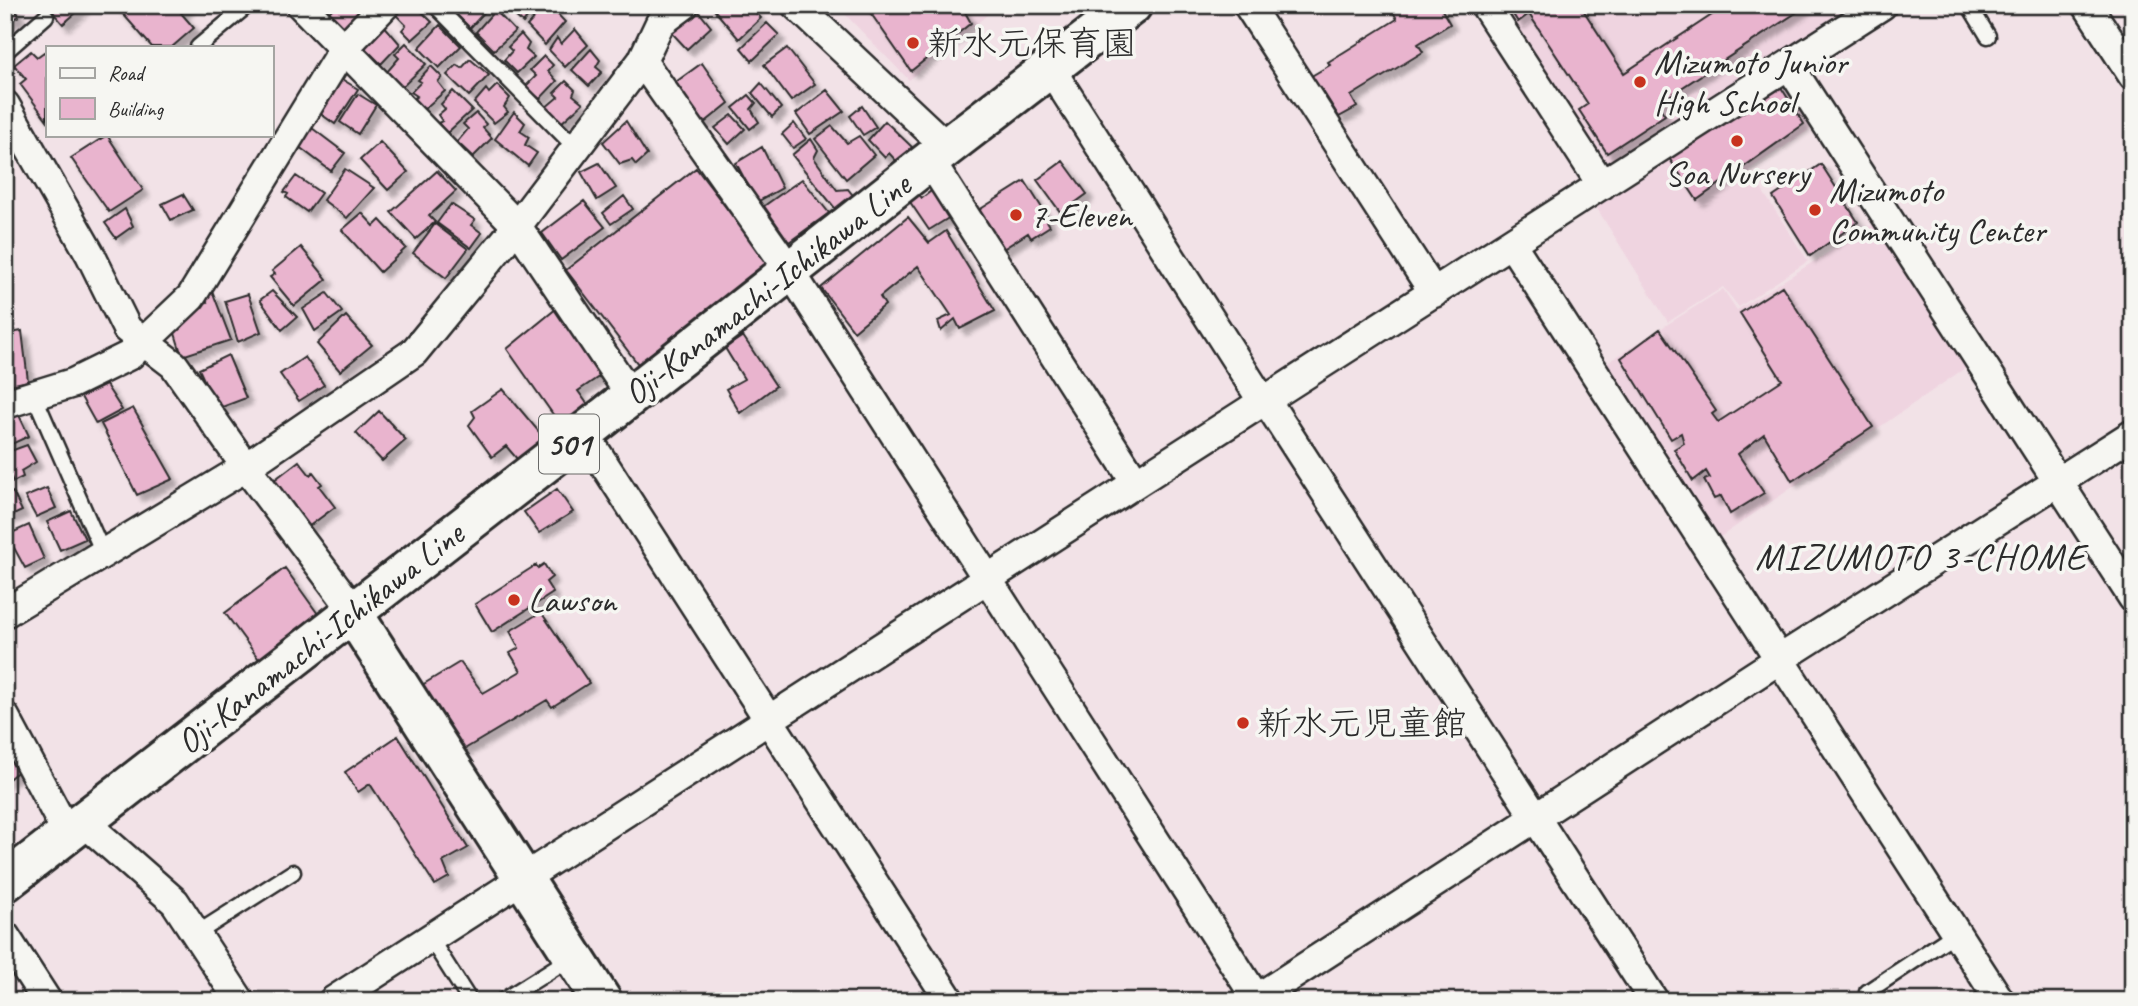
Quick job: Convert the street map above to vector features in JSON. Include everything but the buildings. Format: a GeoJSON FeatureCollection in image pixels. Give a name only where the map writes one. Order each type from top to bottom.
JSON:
{"type":"FeatureCollection","features":[{"type":"Feature","properties":{"kind":"main road","name":"Oji-Kanamachi-Ichikawa Line"},"geometry":{"type":"LineString","coordinates":[[5,883],[1132,5]]}},
{"type":"Feature","properties":{"kind":"main road"},"geometry":{"type":"LineString","coordinates":[[353,611],[602,1001]]}},
{"type":"Feature","properties":{"kind":"street"},"geometry":{"type":"LineString","coordinates":[[301,5],[517,226],[631,396]]}},
{"type":"Feature","properties":{"kind":"street"},"geometry":{"type":"LineString","coordinates":[[5,404],[72,383],[130,355],[191,297],[343,49],[385,5]]}},
{"type":"Feature","properties":{"kind":"street"},"geometry":{"type":"LineString","coordinates":[[5,613],[246,467],[414,352],[517,226],[642,61],[660,23],[684,5]]}},
{"type":"Feature","properties":{"kind":"street"},"geometry":{"type":"LineString","coordinates":[[796,5],[938,154],[1136,483]]}},
{"type":"Feature","properties":{"kind":"street"},"geometry":{"type":"LineString","coordinates":[[1248,5],[1434,293]]}},
{"type":"Feature","properties":{"kind":"street"},"geometry":{"type":"LineString","coordinates":[[1485,5],[1602,185]]}},
{"type":"Feature","properties":{"kind":"street"},"geometry":{"type":"LineString","coordinates":[[333,1001],[1882,5]]}},
{"type":"Feature","properties":{"kind":"street"},"geometry":{"type":"LineString","coordinates":[[2087,5],[2133,76]]}},
{"type":"Feature","properties":{"kind":"street"},"geometry":{"type":"LineString","coordinates":[[642,61],[790,271],[1256,1000],[1780,659],[2133,434]]}},
{"type":"Feature","properties":{"kind":"street"},"geometry":{"type":"LineString","coordinates":[[1789,65],[2133,598]]}},
{"type":"Feature","properties":{"kind":"street"},"geometry":{"type":"LineString","coordinates":[[1050,68],[1256,391],[1266,400],[1654,1001]]}},
{"type":"Feature","properties":{"kind":"street"},"geometry":{"type":"LineString","coordinates":[[5,105],[90,254],[127,329],[174,365],[353,611]]}},
{"type":"Feature","properties":{"kind":"street"},"geometry":{"type":"LineString","coordinates":[[1511,243],[2000,1001]]}},
{"type":"Feature","properties":{"kind":"street"},"geometry":{"type":"LineString","coordinates":[[584,433],[950,1001]]}},
{"type":"Feature","properties":{"kind":"street"},"geometry":{"type":"LineString","coordinates":[[5,717],[76,828],[175,902],[240,1001]]}},
{"type":"Feature","properties":{"kind":"street"},"geometry":{"type":"LineString","coordinates":[[5,936],[47,1001]]}},
{"type":"Feature","properties":{"kind":"lane"},"geometry":{"type":"LineString","coordinates":[[199,46],[248,5]]}},
{"type":"Feature","properties":{"kind":"lane"},"geometry":{"type":"LineString","coordinates":[[435,5],[575,147]]}},
{"type":"Feature","properties":{"kind":"lane"},"geometry":{"type":"LineString","coordinates":[[1969,5],[1988,36]]}},
{"type":"Feature","properties":{"kind":"lane"},"geometry":{"type":"LineString","coordinates":[[5,52],[46,16]]}},
{"type":"Feature","properties":{"kind":"lane"},"geometry":{"type":"LineString","coordinates":[[34,395],[103,553]]}},
{"type":"Feature","properties":{"kind":"lane"},"geometry":{"type":"LineString","coordinates":[[196,934],[293,872]]}},
{"type":"Feature","properties":{"kind":"lane"},"geometry":{"type":"LineString","coordinates":[[1867,992],[1956,933]]}},
{"type":"Feature","properties":{"kind":"lane"},"geometry":{"type":"LineString","coordinates":[[430,938],[470,1001]]}},
{"type":"Feature","properties":{"kind":"lane"},"geometry":{"type":"LineString","coordinates":[[502,1001],[574,956]]}},
{"type":"Feature","properties":{"kind":"shaded area","name":"新水元保育園"},"geometry":{"type":"Polygon","coordinates":[[[836,5],[999,5],[909,80],[836,5]]]}},
{"type":"Feature","properties":{"kind":"shaded area","name":"Mizumoto Junior High School"},"geometry":{"type":"Polygon","coordinates":[[[1496,5],[1852,5],[1611,162],[1597,159],[1496,5]]]}},
{"type":"Feature","properties":{"kind":"shaded area"},"geometry":{"type":"Polygon","coordinates":[[[1786,74],[1818,124],[1749,170],[1808,261],[1739,307],[1723,287],[1668,322],[1593,202],[1786,74]]]}},
{"type":"Feature","properties":{"kind":"shaded area"},"geometry":{"type":"Polygon","coordinates":[[[1875,223],[1968,366],[1713,542],[1602,366],[1723,289],[1737,310],[1875,223]]]}},
{"type":"Feature","properties":{"kind":"place","name":"新水元保育園"},"geometry":{"type":"Point","coordinates":[913,43]}},
{"type":"Feature","properties":{"kind":"place","name":"Mizumoto Junior High School"},"geometry":{"type":"Point","coordinates":[1640,82]}},
{"type":"Feature","properties":{"kind":"place","name":"Soa Nursery"},"geometry":{"type":"Point","coordinates":[1737,141]}},
{"type":"Feature","properties":{"kind":"place","name":"Mizumoto Community Center"},"geometry":{"type":"Point","coordinates":[1815,210]}},
{"type":"Feature","properties":{"kind":"place","name":"7-Eleven"},"geometry":{"type":"Point","coordinates":[1016,215]}},
{"type":"Feature","properties":{"kind":"place","name":"Lawson"},"geometry":{"type":"Point","coordinates":[514,600]}},
{"type":"Feature","properties":{"kind":"place","name":"新水元児童館"},"geometry":{"type":"Point","coordinates":[1243,723]}},
{"type":"Feature","properties":{"kind":"district","name":"MIZUMOTO 3-CHOME"},"geometry":{"type":"Point","coordinates":[1921,556]}}]}
